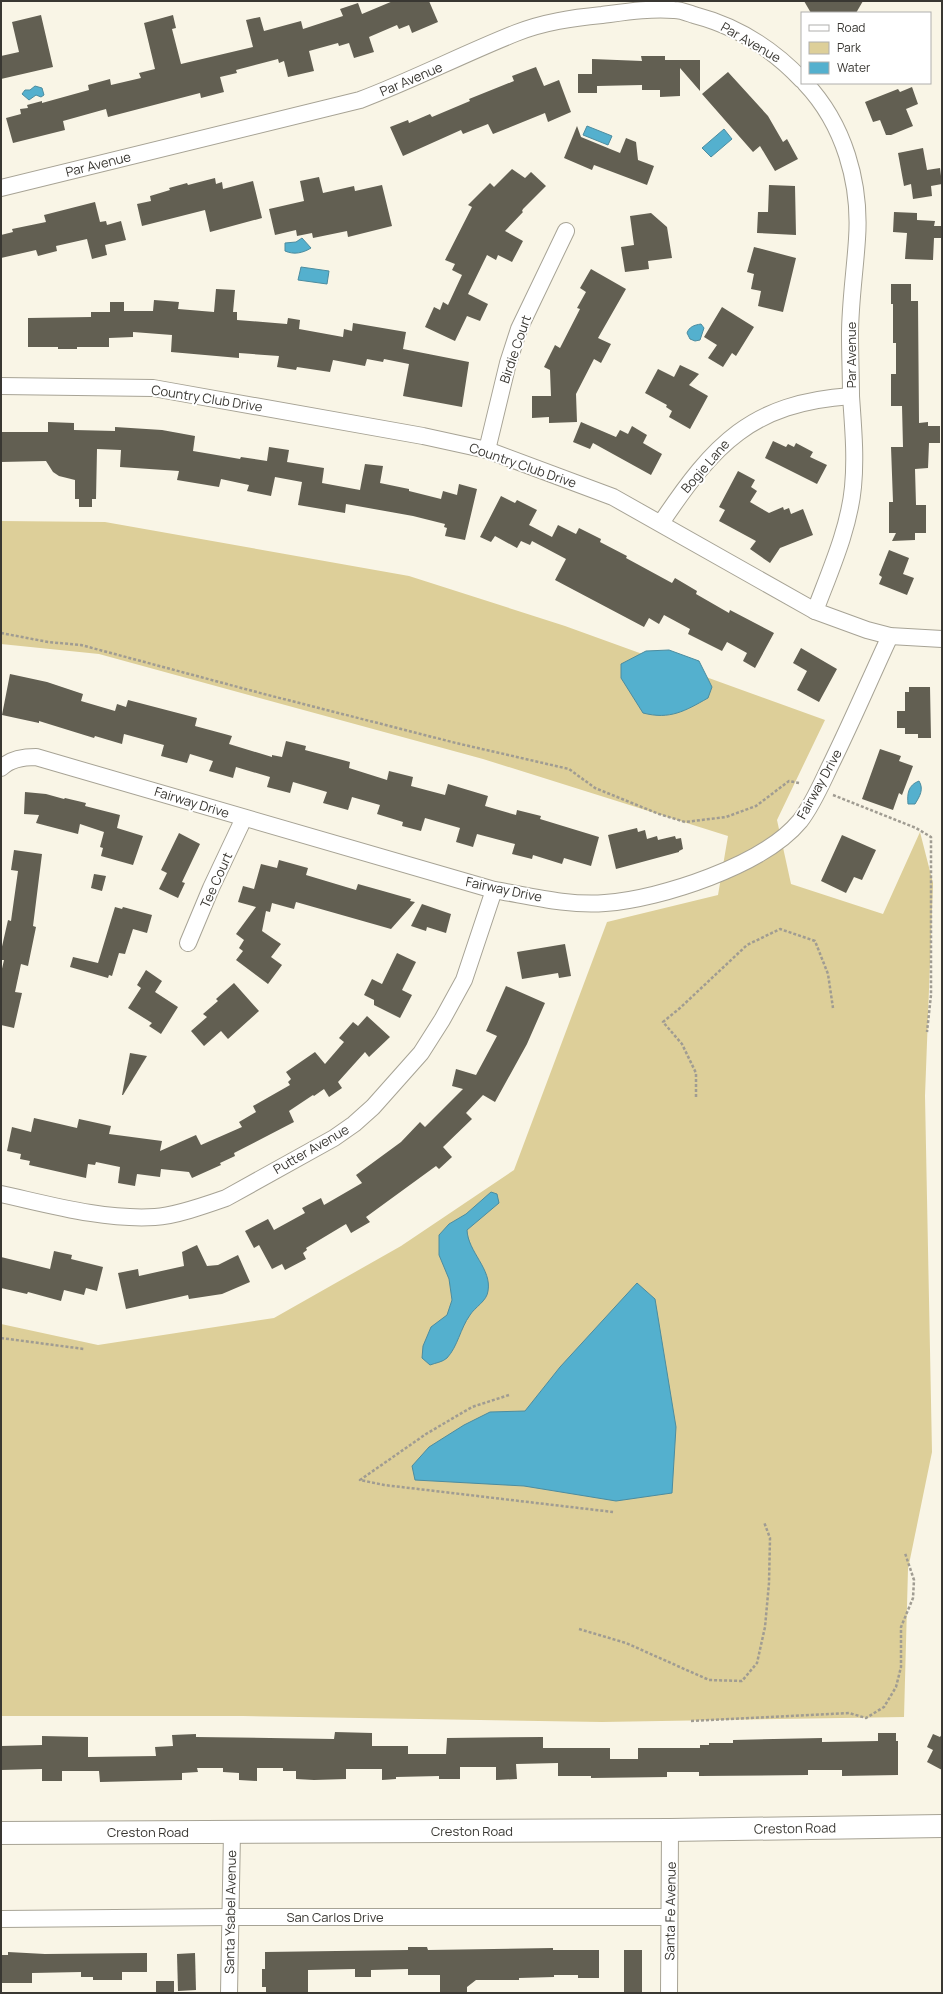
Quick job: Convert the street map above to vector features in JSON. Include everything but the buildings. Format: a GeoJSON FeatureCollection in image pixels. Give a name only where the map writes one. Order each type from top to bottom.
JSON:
{"type":"FeatureCollection","features":[{"type":"Feature","properties":{"kind":"main road","name":"Creston Road"},"geometry":{"type":"LineString","coordinates":[[1,1833],[670,1830],[942,1826]]}},
{"type":"Feature","properties":{"kind":"street","name":"Par Avenue"},"geometry":{"type":"LineString","coordinates":[[1,188],[360,100],[400,85],[516,33],[552,21],[636,11],[675,10],[708,19],[736,30],[761,45],[786,63],[801,79]]}},
{"type":"Feature","properties":{"kind":"street","name":"Par Avenue"},"geometry":{"type":"LineString","coordinates":[[806,84],[814,92],[837,128],[851,165],[857,202],[857,238],[852,287],[850,333],[851,396],[854,446],[853,487],[843,532],[815,611]]}},
{"type":"Feature","properties":{"kind":"street","name":"Birdie Court"},"geometry":{"type":"LineString","coordinates":[[487,450],[508,363],[519,329],[566,231]]}},
{"type":"Feature","properties":{"kind":"street","name":"Country Club Drive"},"geometry":{"type":"LineString","coordinates":[[1,386],[153,388],[423,436],[487,450],[613,497],[815,611],[867,630],[890,636],[942,639]]}},
{"type":"Feature","properties":{"kind":"street","name":"Bogie Lane"},"geometry":{"type":"LineString","coordinates":[[661,524],[681,494],[707,460],[731,437],[768,414],[796,404],[821,398],[851,396]]}},
{"type":"Feature","properties":{"kind":"street","name":"Fairway Drive"},"geometry":{"type":"LineString","coordinates":[[1,768],[6,763],[26,757],[36,757],[244,818],[280,826],[494,890],[571,902],[605,903],[636,898],[677,888],[717,875],[761,854],[784,837],[800,820],[817,793],[890,636]]}},
{"type":"Feature","properties":{"kind":"street","name":"Tee Court"},"geometry":{"type":"LineString","coordinates":[[188,943],[211,888],[244,818]]}},
{"type":"Feature","properties":{"kind":"street","name":"Putter Avenue"},"geometry":{"type":"LineString","coordinates":[[1,1194],[90,1213],[157,1217],[208,1205],[226,1198],[334,1138],[373,1107],[422,1053],[464,980],[494,890]]}},
{"type":"Feature","properties":{"kind":"street","name":"Santa Fe Avenue"},"geometry":{"type":"LineString","coordinates":[[669,1993],[670,1830]]}},
{"type":"Feature","properties":{"kind":"street","name":"Santa Ysabel Avenue"},"geometry":{"type":"LineString","coordinates":[[229,1993],[229,1917],[232,1832]]}},
{"type":"Feature","properties":{"kind":"street","name":"San Carlos Drive"},"geometry":{"type":"LineString","coordinates":[[1,1919],[229,1917],[669,1917]]}},
{"type":"Feature","properties":{"kind":"path"},"geometry":{"type":"LineString","coordinates":[[1,633],[48,642],[81,645],[456,743],[569,769],[595,788],[659,814],[685,822],[726,817],[756,806],[789,781],[799,782]]}},
{"type":"Feature","properties":{"kind":"path"},"geometry":{"type":"LineString","coordinates":[[833,795],[916,828],[931,837],[931,995],[927,1032]]}},
{"type":"Feature","properties":{"kind":"path"},"geometry":{"type":"LineString","coordinates":[[696,1097],[696,1073],[682,1044],[663,1022],[747,945],[780,929],[815,941],[828,974],[833,1008]]}},
{"type":"Feature","properties":{"kind":"path"},"geometry":{"type":"LineString","coordinates":[[1,1338],[84,1349]]}},
{"type":"Feature","properties":{"kind":"path"},"geometry":{"type":"LineString","coordinates":[[509,1395],[472,1407],[426,1434],[360,1480],[384,1485],[613,1512]]}},
{"type":"Feature","properties":{"kind":"path"},"geometry":{"type":"LineString","coordinates":[[579,1629],[626,1643],[709,1680],[742,1681],[756,1663],[764,1627],[770,1583],[770,1538],[764,1522]]}},
{"type":"Feature","properties":{"kind":"path"},"geometry":{"type":"LineString","coordinates":[[691,1721],[849,1713],[866,1718],[884,1707],[897,1680],[901,1667],[901,1627],[913,1598],[914,1580],[905,1552]]}},
{"type":"Feature","properties":{"kind":"green space"},"geometry":{"type":"Polygon","coordinates":[[[1,521],[105,522],[409,576],[565,626],[825,720],[777,820],[791,884],[883,914],[920,832],[933,883],[925,1096],[932,1452],[908,1569],[904,1717],[602,1722],[243,1716],[1,1716],[1,1324],[98,1345],[274,1318],[401,1246],[514,1170],[607,922],[718,895],[728,836],[483,759],[99,654],[1,644],[1,521]]]}},
{"type":"Feature","properties":{"kind":"water"},"geometry":{"type":"Polygon","coordinates":[[[35,86],[42,88],[44,95],[41,97],[36,95],[29,100],[22,94],[25,90],[30,90],[35,86]]]}},
{"type":"Feature","properties":{"kind":"water"},"geometry":{"type":"Polygon","coordinates":[[[587,126],[612,136],[608,145],[583,135],[587,126]]]}},
{"type":"Feature","properties":{"kind":"water"},"geometry":{"type":"Polygon","coordinates":[[[724,129],[732,139],[711,157],[702,148],[724,129]]]}},
{"type":"Feature","properties":{"kind":"water"},"geometry":{"type":"Polygon","coordinates":[[[302,238],[311,248],[298,253],[285,251],[285,243],[296,242],[302,238]]]}},
{"type":"Feature","properties":{"kind":"water"},"geometry":{"type":"Polygon","coordinates":[[[301,267],[329,271],[327,284],[298,280],[301,267]]]}},
{"type":"Feature","properties":{"kind":"water"},"geometry":{"type":"Polygon","coordinates":[[[701,324],[704,328],[700,340],[695,341],[690,339],[687,333],[689,329],[701,324]]]}},
{"type":"Feature","properties":{"kind":"water"},"geometry":{"type":"Polygon","coordinates":[[[669,650],[699,661],[712,687],[708,698],[692,707],[669,715],[653,715],[643,713],[621,678],[621,664],[646,651],[669,650]]]}},
{"type":"Feature","properties":{"kind":"water"},"geometry":{"type":"Polygon","coordinates":[[[919,781],[921,792],[915,804],[908,804],[910,787],[919,781]]]}},
{"type":"Feature","properties":{"kind":"water"},"geometry":{"type":"Polygon","coordinates":[[[491,1192],[497,1194],[499,1203],[467,1230],[471,1246],[487,1275],[487,1295],[472,1312],[454,1348],[447,1358],[430,1365],[422,1358],[423,1346],[431,1327],[447,1315],[452,1300],[449,1279],[439,1255],[439,1235],[449,1224],[466,1214],[491,1192]]]}},
{"type":"Feature","properties":{"kind":"water"},"geometry":{"type":"Polygon","coordinates":[[[637,1283],[655,1299],[676,1427],[672,1493],[616,1501],[524,1486],[415,1480],[412,1466],[429,1447],[464,1425],[490,1412],[525,1411],[560,1367],[637,1283]]]}}]}
